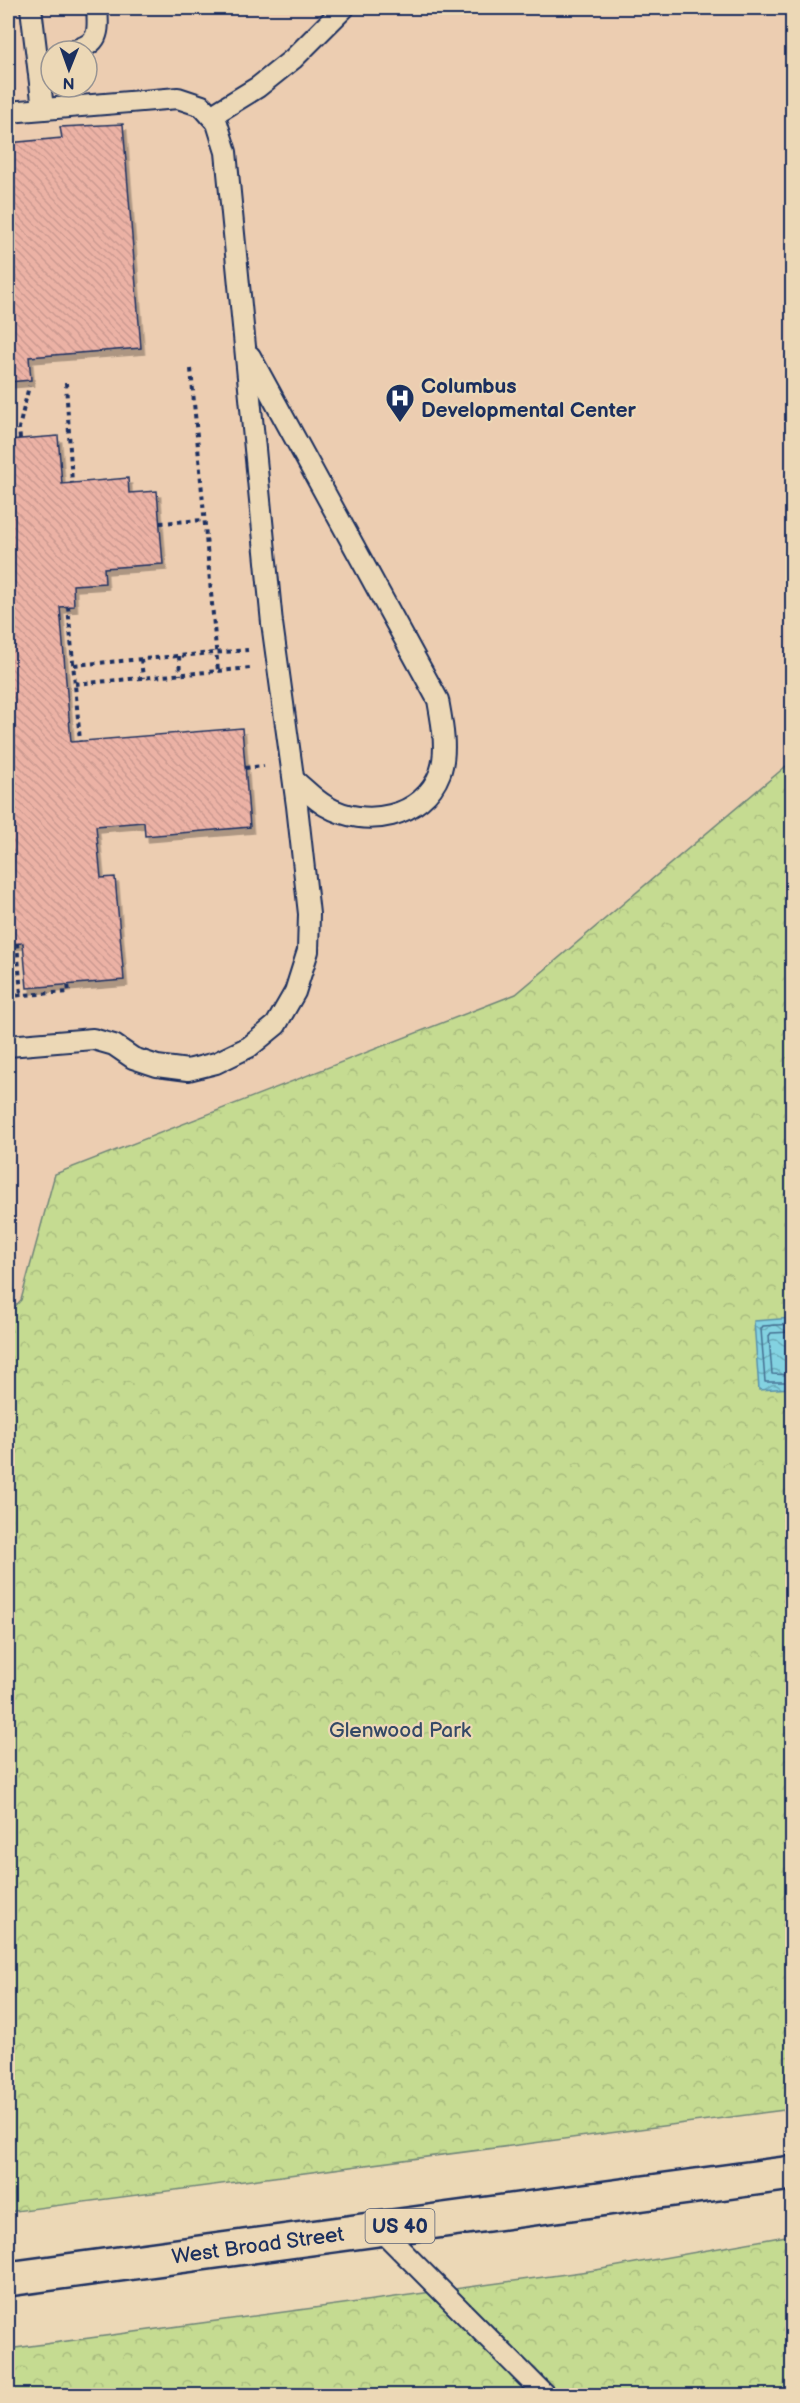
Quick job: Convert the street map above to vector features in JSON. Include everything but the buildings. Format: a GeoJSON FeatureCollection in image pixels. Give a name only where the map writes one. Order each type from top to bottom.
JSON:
{"type":"FeatureCollection","features":[{"type":"Feature","properties":{"kind":"main road","name":"West Broad Street"},"geometry":{"type":"LineString","coordinates":[[8,2278],[792,2173]]}},
{"type":"Feature","properties":{"kind":"lane"},"geometry":{"type":"LineString","coordinates":[[31,8],[40,39]]}},
{"type":"Feature","properties":{"kind":"lane"},"geometry":{"type":"LineString","coordinates":[[96,39],[97,8]]}},
{"type":"Feature","properties":{"kind":"lane"},"geometry":{"type":"LineString","coordinates":[[211,116],[258,87],[284,66],[344,8]]}},
{"type":"Feature","properties":{"kind":"lane"},"geometry":{"type":"LineString","coordinates":[[8,112],[178,98],[202,106],[217,123],[226,152],[277,656],[309,914],[308,951],[295,992],[276,1025],[249,1047],[216,1063],[188,1070],[157,1066],[133,1058],[114,1045],[93,1039],[8,1046]]}},
{"type":"Feature","properties":{"kind":"lane"},"geometry":{"type":"LineString","coordinates":[[43,99],[43,108]]}},
{"type":"Feature","properties":{"kind":"lane"},"geometry":{"type":"LineString","coordinates":[[245,348],[438,700],[443,727],[440,773],[429,791],[415,807],[370,819],[326,806],[294,780]]}},
{"type":"Feature","properties":{"kind":"lane"},"geometry":{"type":"LineString","coordinates":[[379,2228],[546,2396]]}},
{"type":"Feature","properties":{"kind":"path"},"geometry":{"type":"LineString","coordinates":[[191,369],[218,671]]}},
{"type":"Feature","properties":{"kind":"path"},"geometry":{"type":"LineString","coordinates":[[66,383],[72,483]]}},
{"type":"Feature","properties":{"kind":"path"},"geometry":{"type":"LineString","coordinates":[[20,439],[19,428],[28,386]]}},
{"type":"Feature","properties":{"kind":"path"},"geometry":{"type":"LineString","coordinates":[[160,523],[204,520]]}},
{"type":"Feature","properties":{"kind":"path"},"geometry":{"type":"LineString","coordinates":[[68,606],[80,741]]}},
{"type":"Feature","properties":{"kind":"path"},"geometry":{"type":"LineString","coordinates":[[74,665],[216,652],[277,656]]}},
{"type":"Feature","properties":{"kind":"path"},"geometry":{"type":"LineString","coordinates":[[179,656],[180,675]]}},
{"type":"Feature","properties":{"kind":"path"},"geometry":{"type":"LineString","coordinates":[[75,684],[218,671],[277,656]]}},
{"type":"Feature","properties":{"kind":"path"},"geometry":{"type":"LineString","coordinates":[[141,659],[143,678]]}},
{"type":"Feature","properties":{"kind":"path"},"geometry":{"type":"LineString","coordinates":[[17,943],[21,995]]}},
{"type":"Feature","properties":{"kind":"path"},"geometry":{"type":"LineString","coordinates":[[8,996],[69,992],[68,984]]}},
{"type":"Feature","properties":{"kind":"shaded area","name":"Columbus Developmental Center"},"geometry":{"type":"Polygon","coordinates":[[[8,8],[788,8],[792,87],[792,761],[516,994],[55,1174],[21,1300],[8,1314],[8,8]]]}},
{"type":"Feature","properties":{"kind":"green space","name":"Glenwood Park"},"geometry":{"type":"Polygon","coordinates":[[[792,761],[792,2109],[8,2212],[8,1314],[21,1300],[55,1174],[516,994],[792,761]]]}},
{"type":"Feature","properties":{"kind":"green space"},"geometry":{"type":"Polygon","coordinates":[[[792,2235],[792,2395],[8,2395],[8,2349],[596,2270],[792,2235]]]}},
{"type":"Feature","properties":{"kind":"water"},"geometry":{"type":"Polygon","coordinates":[[[792,1318],[792,1388],[759,1390],[754,1321],[792,1318]]]}},
{"type":"Feature","properties":{"kind":"place","name":"Columbus Developmental Center"},"geometry":{"type":"Point","coordinates":[400,424]}}]}
